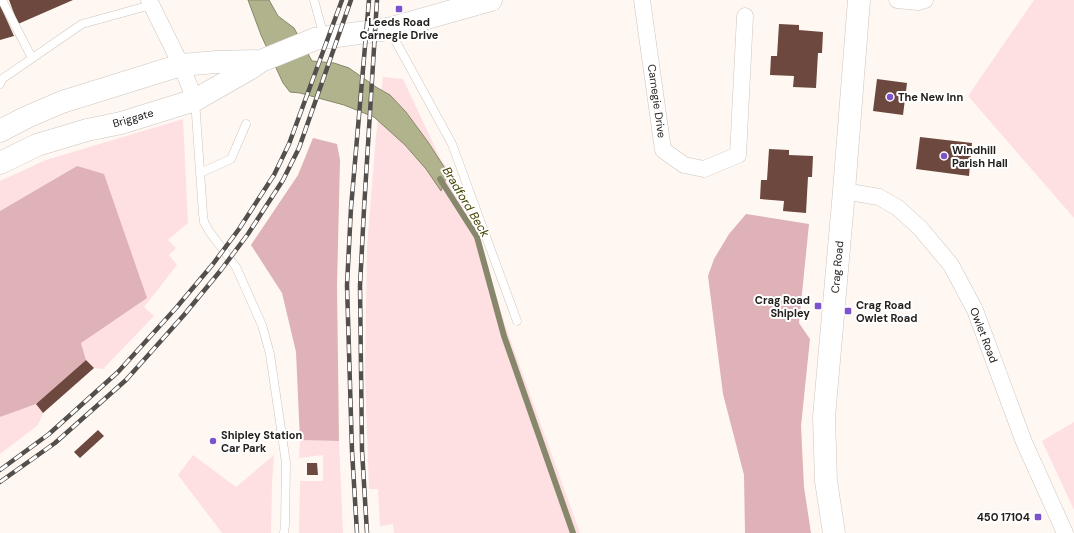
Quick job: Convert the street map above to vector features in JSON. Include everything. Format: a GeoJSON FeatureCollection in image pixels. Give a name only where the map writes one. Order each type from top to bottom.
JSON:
{"type":"FeatureCollection","features":[{"type":"Feature","properties":{"kind":"main road","name":"Briggate"},"geometry":{"type":"LineString","coordinates":[[0,163],[37,145],[87,130],[121,123],[195,100],[261,61],[320,39],[388,28],[491,0]]}},
{"type":"Feature","properties":{"kind":"main road","name":"Crag Road"},"geometry":{"type":"LineString","coordinates":[[834,533],[826,480],[824,417],[860,0]]}},
{"type":"Feature","properties":{"kind":"main road","name":"Briggate"},"geometry":{"type":"LineString","coordinates":[[0,131],[27,117],[62,102],[181,65],[216,62],[261,61]]}},
{"type":"Feature","properties":{"kind":"street","name":"Carnegie Drive"},"geometry":{"type":"LineString","coordinates":[[642,0],[663,150],[684,165],[704,169],[738,155],[745,16]]}},
{"type":"Feature","properties":{"kind":"street"},"geometry":{"type":"LineString","coordinates":[[897,0],[918,2],[925,0]]}},
{"type":"Feature","properties":{"kind":"street"},"geometry":{"type":"LineString","coordinates":[[150,2],[181,65],[195,100]]}},
{"type":"Feature","properties":{"kind":"street","name":"Owlet Road"},"geometry":{"type":"LineString","coordinates":[[844,192],[879,196],[898,208],[920,228],[950,265],[975,310],[1024,442],[1065,533]]}},
{"type":"Feature","properties":{"kind":"lane"},"geometry":{"type":"LineString","coordinates":[[2,0],[32,58]]}},
{"type":"Feature","properties":{"kind":"lane"},"geometry":{"type":"LineString","coordinates":[[314,0],[320,39]]}},
{"type":"Feature","properties":{"kind":"lane"},"geometry":{"type":"LineString","coordinates":[[0,84],[2,79],[82,24],[150,2]]}},
{"type":"Feature","properties":{"kind":"lane"},"geometry":{"type":"LineString","coordinates":[[388,28],[452,144],[517,321]]}},
{"type":"Feature","properties":{"kind":"lane"},"geometry":{"type":"LineString","coordinates":[[195,100],[204,222],[236,267],[262,325],[270,354],[286,463],[284,533]]}},
{"type":"Feature","properties":{"kind":"lane"},"geometry":{"type":"LineString","coordinates":[[200,173],[231,159],[246,124]]}},
{"type":"Feature","properties":{"kind":"shaded area"},"geometry":{"type":"Polygon","coordinates":[[[248,0],[269,0],[278,16],[294,28],[312,61],[334,63],[349,68],[390,95],[406,112],[448,173],[441,191],[426,169],[405,145],[374,117],[344,105],[300,93],[290,92],[283,83],[261,35],[248,0]]]}},
{"type":"Feature","properties":{"kind":"shaded area"},"geometry":{"type":"Polygon","coordinates":[[[1034,0],[1074,0],[1074,218],[968,96],[1034,0]]]}},
{"type":"Feature","properties":{"kind":"shaded area"},"geometry":{"type":"Polygon","coordinates":[[[383,77],[403,79],[440,158],[456,181],[473,221],[504,322],[580,533],[394,533],[393,524],[380,526],[378,489],[369,489],[365,376],[367,246],[376,136],[383,77]]]}},
{"type":"Feature","properties":{"kind":"shaded area"},"geometry":{"type":"Polygon","coordinates":[[[183,119],[188,223],[168,240],[176,248],[169,255],[177,265],[144,307],[154,316],[103,369],[94,368],[86,360],[81,343],[77,166],[0,211],[0,181],[46,160],[183,119]]]}},
{"type":"Feature","properties":{"kind":"shaded area"},"geometry":{"type":"Polygon","coordinates":[[[313,138],[337,144],[340,160],[337,286],[339,441],[300,440],[296,352],[282,293],[251,245],[298,175],[313,138]]]}},
{"type":"Feature","properties":{"kind":"shaded area"},"geometry":{"type":"Polygon","coordinates":[[[77,166],[104,174],[147,298],[81,343],[86,360],[36,404],[0,417],[0,211],[77,166]]]}},
{"type":"Feature","properties":{"kind":"shaded area"},"geometry":{"type":"Polygon","coordinates":[[[746,214],[809,224],[799,323],[810,339],[801,426],[804,487],[811,533],[745,533],[744,475],[723,394],[708,276],[714,259],[729,234],[746,214]]]}},
{"type":"Feature","properties":{"kind":"shaded area"},"geometry":{"type":"Polygon","coordinates":[[[36,404],[43,413],[38,425],[0,454],[0,417],[36,404]]]}},
{"type":"Feature","properties":{"kind":"shaded area"},"geometry":{"type":"Polygon","coordinates":[[[1074,422],[1074,510],[1042,441],[1074,422]]]}},
{"type":"Feature","properties":{"kind":"shaded area"},"geometry":{"type":"Polygon","coordinates":[[[300,440],[339,441],[343,533],[299,533],[300,481],[323,481],[323,455],[299,458],[300,440]]]}},
{"type":"Feature","properties":{"kind":"shaded area"},"geometry":{"type":"Polygon","coordinates":[[[193,455],[236,487],[274,455],[271,533],[222,533],[178,475],[193,455]]]}},
{"type":"Feature","properties":{"kind":"building"},"geometry":{"type":"Polygon","coordinates":[[[9,0],[73,0],[18,24],[9,0]]]}},
{"type":"Feature","properties":{"kind":"building"},"geometry":{"type":"Polygon","coordinates":[[[0,5],[14,36],[0,40],[0,5]]]}},
{"type":"Feature","properties":{"kind":"building"},"geometry":{"type":"Polygon","coordinates":[[[779,24],[799,25],[799,30],[823,32],[822,53],[818,53],[816,88],[793,87],[794,76],[770,75],[771,56],[777,56],[779,24]]]}},
{"type":"Feature","properties":{"kind":"building","name":"The New Inn"},"geometry":{"type":"Polygon","coordinates":[[[877,79],[907,83],[903,115],[873,111],[877,79]]]}},
{"type":"Feature","properties":{"kind":"building","name":"Windhill Parish Hall"},"geometry":{"type":"Polygon","coordinates":[[[920,137],[972,143],[969,176],[916,169],[920,137]]]}},
{"type":"Feature","properties":{"kind":"building"},"geometry":{"type":"Polygon","coordinates":[[[769,149],[789,150],[789,155],[813,156],[812,177],[808,177],[806,213],[783,211],[784,201],[760,199],[761,180],[767,180],[769,149]]]}},
{"type":"Feature","properties":{"kind":"building"},"geometry":{"type":"Polygon","coordinates":[[[86,360],[94,368],[43,413],[36,404],[86,360]]]}},
{"type":"Feature","properties":{"kind":"building"},"geometry":{"type":"Polygon","coordinates":[[[98,430],[104,436],[80,458],[74,452],[98,430]]]}},
{"type":"Feature","properties":{"kind":"building"},"geometry":{"type":"Polygon","coordinates":[[[307,463],[317,463],[318,475],[307,475],[307,463]]]}},
{"type":"Feature","properties":{"kind":"waterway","name":"Bradford Beck"},"geometry":{"type":"LineString","coordinates":[[440,179],[477,237],[504,336],[573,533]]}},
{"type":"Feature","properties":{"kind":"railway"},"geometry":{"type":"LineString","coordinates":[[0,470],[49,434],[118,372],[176,308],[213,264],[239,229],[274,175],[289,144],[342,0]]}},
{"type":"Feature","properties":{"kind":"railway"},"geometry":{"type":"LineString","coordinates":[[0,482],[55,443],[126,380],[184,315],[248,234],[283,180],[299,148],[351,0]]}},
{"type":"Feature","properties":{"kind":"railway"},"geometry":{"type":"LineString","coordinates":[[357,533],[352,451],[347,285],[351,208],[369,0]]}},
{"type":"Feature","properties":{"kind":"railway"},"geometry":{"type":"LineString","coordinates":[[367,533],[362,450],[360,286],[377,0]]}},
{"type":"Feature","properties":{"kind":"place","name":"Leeds Road Carnegie Drive"},"geometry":{"type":"Point","coordinates":[399,9]}},
{"type":"Feature","properties":{"kind":"place","name":"The New Inn"},"geometry":{"type":"Point","coordinates":[890,97]}},
{"type":"Feature","properties":{"kind":"place","name":"Windhill Parish Hall"},"geometry":{"type":"Point","coordinates":[944,156]}},
{"type":"Feature","properties":{"kind":"place","name":"Crag Road Shipley"},"geometry":{"type":"Point","coordinates":[818,306]}},
{"type":"Feature","properties":{"kind":"place","name":"Crag Road Owlet Road"},"geometry":{"type":"Point","coordinates":[848,311]}},
{"type":"Feature","properties":{"kind":"place","name":"Shipley Station Car Park"},"geometry":{"type":"Point","coordinates":[213,441]}},
{"type":"Feature","properties":{"kind":"place","name":"450 17104"},"geometry":{"type":"Point","coordinates":[1038,517]}}]}
